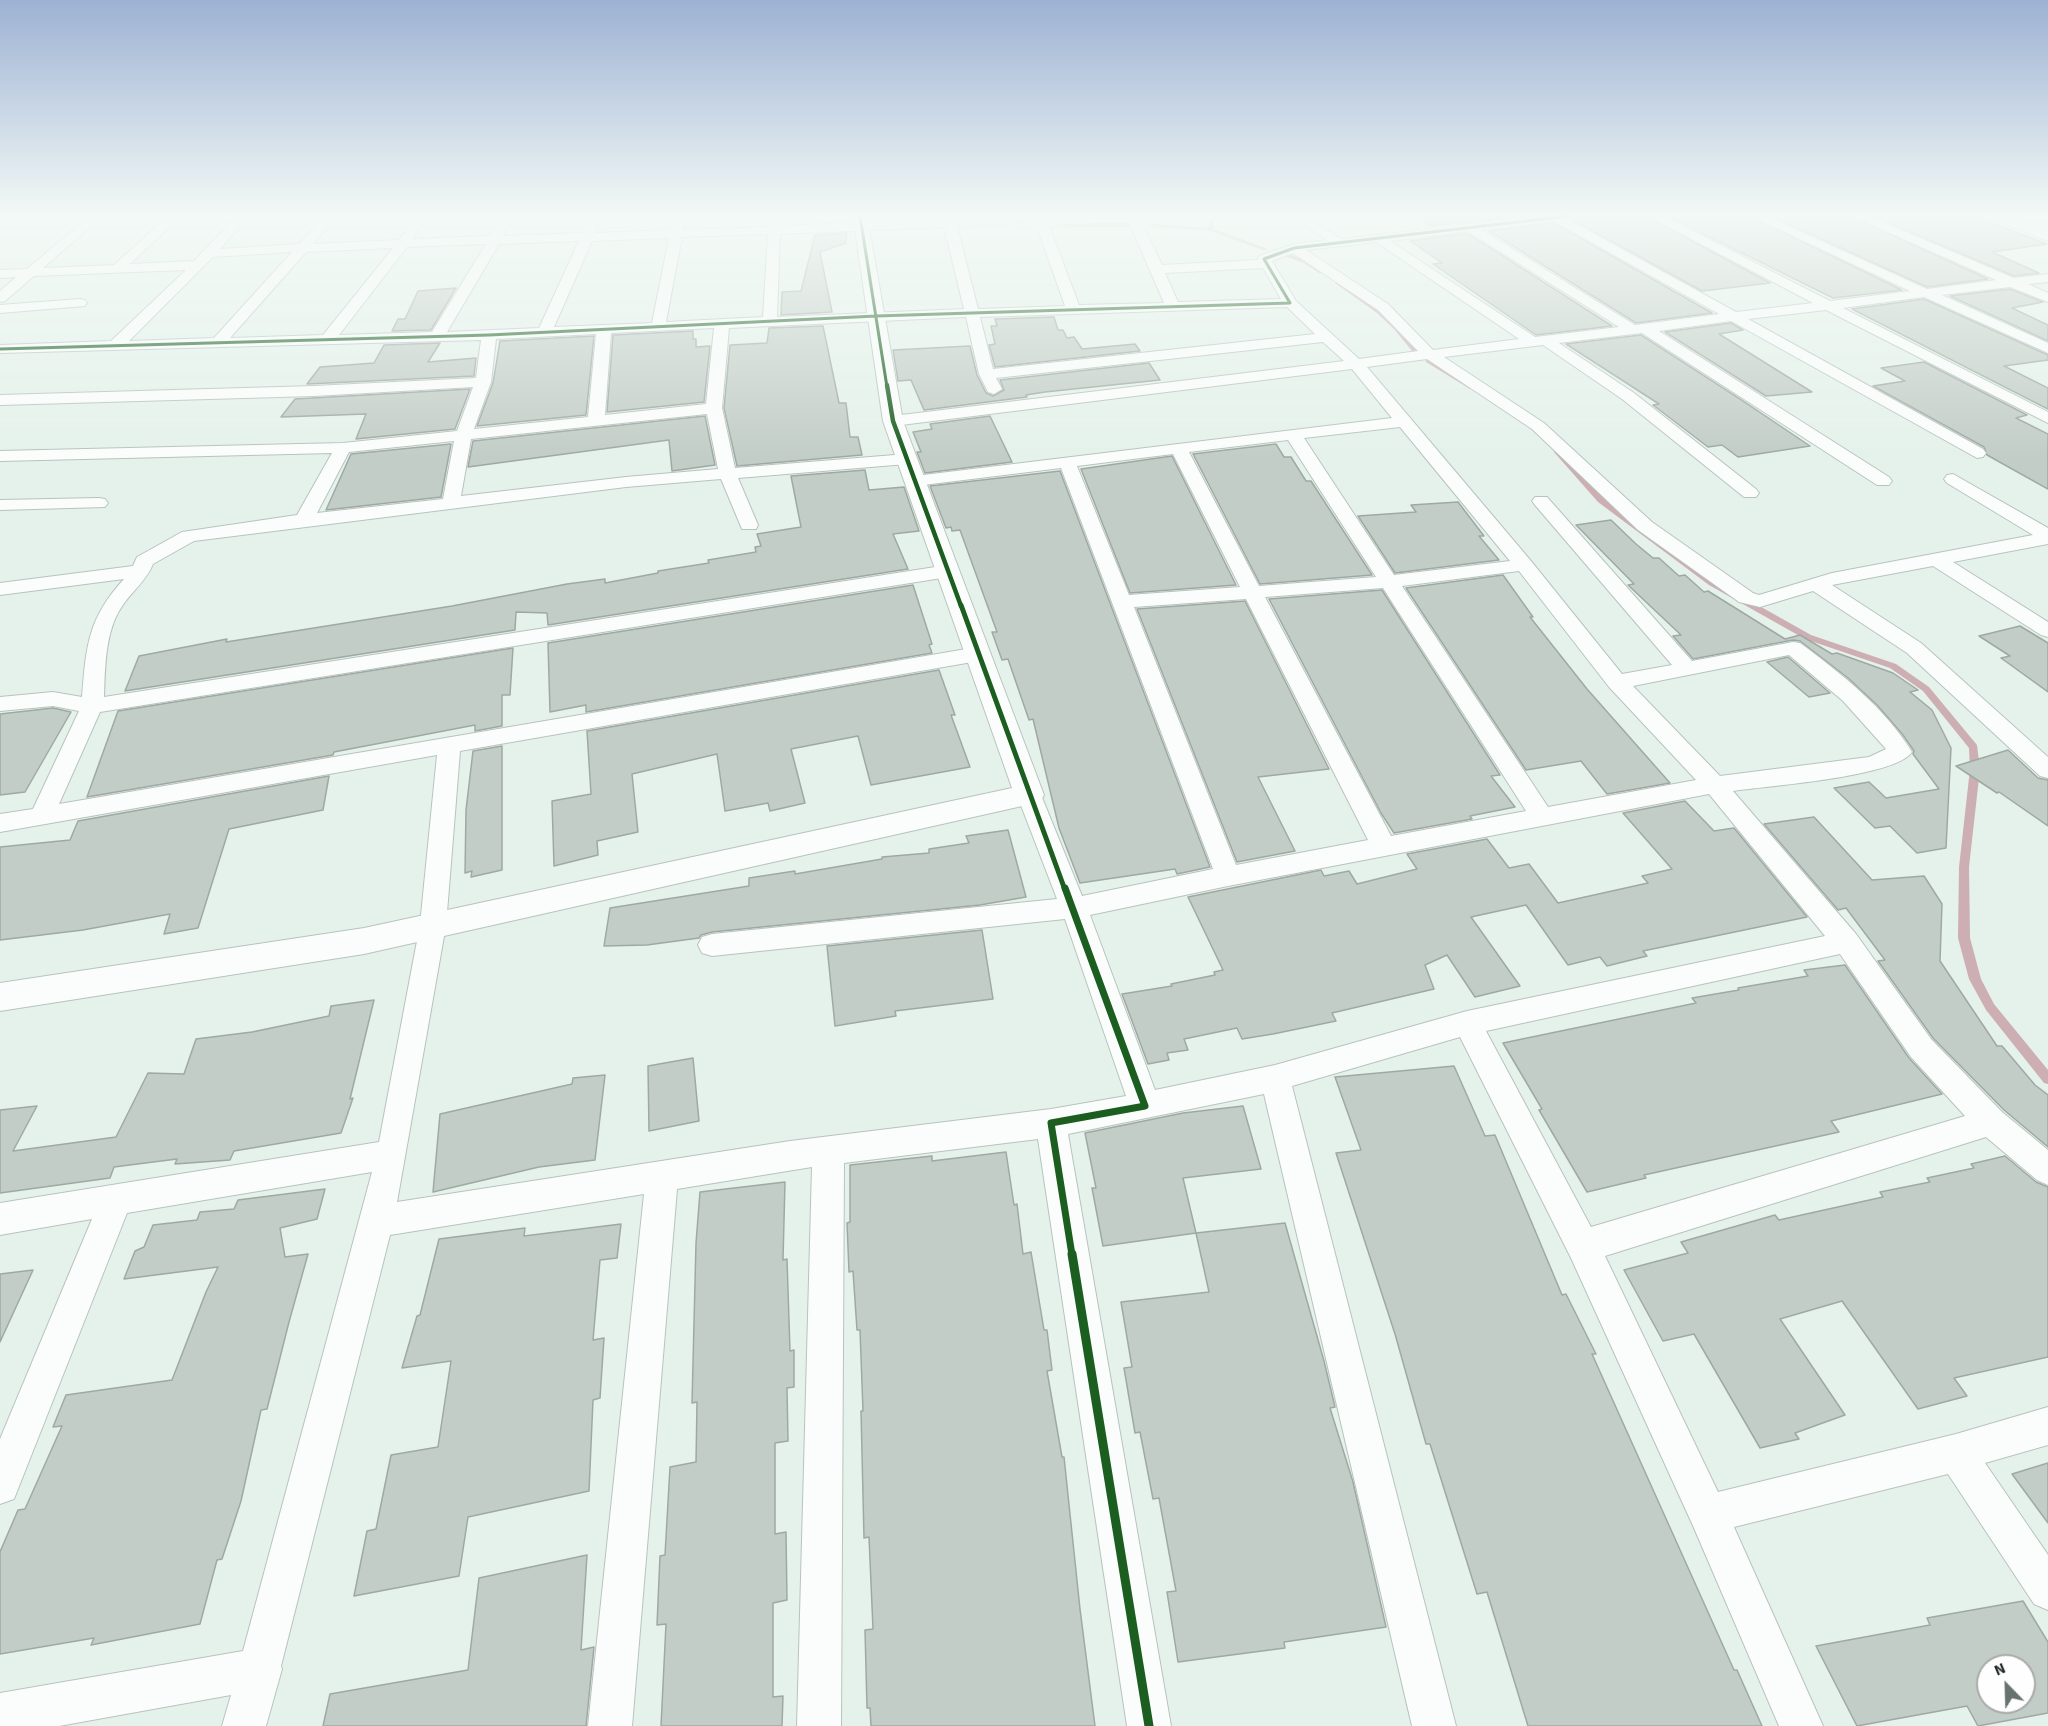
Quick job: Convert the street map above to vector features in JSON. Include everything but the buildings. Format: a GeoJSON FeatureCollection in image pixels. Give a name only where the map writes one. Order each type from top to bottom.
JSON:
{"type":"FeatureCollection","features":[{"type":"Feature","properties":{"kind":"street"},"geometry":{"type":"LineString","coordinates":[[116,346],[166,297]]}},
{"type":"Feature","properties":{"kind":"street"},"geometry":{"type":"LineString","coordinates":[[218,343],[259,297]]}},
{"type":"Feature","properties":{"kind":"street"},"geometry":{"type":"LineString","coordinates":[[328,339],[362,297]]}},
{"type":"Feature","properties":{"kind":"street"},"geometry":{"type":"LineString","coordinates":[[437,336],[460,297]]}},
{"type":"Feature","properties":{"kind":"street"},"geometry":{"type":"LineString","coordinates":[[545,332],[561,297]]}},
{"type":"Feature","properties":{"kind":"street"},"geometry":{"type":"LineString","coordinates":[[658,328],[664,297]]}},
{"type":"Feature","properties":{"kind":"street"},"geometry":{"type":"LineString","coordinates":[[770,322],[771,297]]}},
{"type":"Feature","properties":{"kind":"street"},"geometry":{"type":"LineString","coordinates":[[873,297],[893,421],[1145,1106]]}},
{"type":"Feature","properties":{"kind":"street"},"geometry":{"type":"LineString","coordinates":[[970,297],[987,374],[1001,408]]}},
{"type":"Feature","properties":{"kind":"street"},"geometry":{"type":"LineString","coordinates":[[1069,297],[1074,310]]}},
{"type":"Feature","properties":{"kind":"street"},"geometry":{"type":"LineString","coordinates":[[1169,297],[1173,307]]}},
{"type":"Feature","properties":{"kind":"street"},"geometry":{"type":"LineString","coordinates":[[1286,297],[1290,303],[1356,364],[1524,565],[1617,682],[1715,785],[1846,942],[1921,1048],[1991,1122],[2048,1170]]}},
{"type":"Feature","properties":{"kind":"street"},"geometry":{"type":"LineString","coordinates":[[1367,297],[1383,307],[1430,355],[1538,426],[1646,526],[1746,598],[1760,601],[1816,584],[2048,537]]}},
{"type":"Feature","properties":{"kind":"street"},"geometry":{"type":"LineString","coordinates":[[1470,297],[1628,396],[1750,493]]}},
{"type":"Feature","properties":{"kind":"street"},"geometry":{"type":"LineString","coordinates":[[1585,297],[1883,481]]}},
{"type":"Feature","properties":{"kind":"street"},"geometry":{"type":"LineString","coordinates":[[1698,297],[1977,453]]}},
{"type":"Feature","properties":{"kind":"street"},"geometry":{"type":"LineString","coordinates":[[1812,297],[2048,418]]}},
{"type":"Feature","properties":{"kind":"street"},"geometry":{"type":"LineString","coordinates":[[893,421],[1897,297]]}},
{"type":"Feature","properties":{"kind":"street"},"geometry":{"type":"LineString","coordinates":[[1934,297],[2048,349]]}},
{"type":"Feature","properties":{"kind":"street"},"geometry":{"type":"LineString","coordinates":[[0,309],[81,303]]}},
{"type":"Feature","properties":{"kind":"street"},"geometry":{"type":"LineString","coordinates":[[3,355],[20,348],[489,335],[876,316],[1290,303]]}},
{"type":"Feature","properties":{"kind":"street"},"geometry":{"type":"LineString","coordinates":[[722,325],[714,408],[728,475],[749,525]]}},
{"type":"Feature","properties":{"kind":"street"},"geometry":{"type":"LineString","coordinates":[[596,420],[604,330]]}},
{"type":"Feature","properties":{"kind":"street"},"geometry":{"type":"LineString","coordinates":[[451,503],[464,434],[483,382],[489,335]]}},
{"type":"Feature","properties":{"kind":"street"},"geometry":{"type":"LineString","coordinates":[[987,374],[1327,337]]}},
{"type":"Feature","properties":{"kind":"street"},"geometry":{"type":"LineString","coordinates":[[0,400],[303,391],[483,382]]}},
{"type":"Feature","properties":{"kind":"street"},"geometry":{"type":"LineString","coordinates":[[0,456],[343,448],[714,408]]}},
{"type":"Feature","properties":{"kind":"street"},"geometry":{"type":"LineString","coordinates":[[41,817],[92,706],[96,652],[111,607],[142,571],[144,561],[189,536],[626,482],[728,475],[911,470],[1067,462],[1405,421]]}},
{"type":"Feature","properties":{"kind":"street"},"geometry":{"type":"LineString","coordinates":[[1293,435],[1542,817]]}},
{"type":"Feature","properties":{"kind":"street"},"geometry":{"type":"LineString","coordinates":[[304,520],[343,448]]}},
{"type":"Feature","properties":{"kind":"street"},"geometry":{"type":"LineString","coordinates":[[1179,449],[1384,847]]}},
{"type":"Feature","properties":{"kind":"street"},"geometry":{"type":"LineString","coordinates":[[1067,462],[1228,876]]}},
{"type":"Feature","properties":{"kind":"street"},"geometry":{"type":"LineString","coordinates":[[1953,478],[2048,537]]}},
{"type":"Feature","properties":{"kind":"street"},"geometry":{"type":"LineString","coordinates":[[1541,501],[1687,669]]}},
{"type":"Feature","properties":{"kind":"street"},"geometry":{"type":"LineString","coordinates":[[0,505],[99,503]]}},
{"type":"Feature","properties":{"kind":"street"},"geometry":{"type":"LineString","coordinates":[[1936,560],[2048,631]]}},
{"type":"Feature","properties":{"kind":"street"},"geometry":{"type":"LineString","coordinates":[[1120,602],[1389,582],[1524,565]]}},
{"type":"Feature","properties":{"kind":"street"},"geometry":{"type":"LineString","coordinates":[[0,589],[142,571]]}},
{"type":"Feature","properties":{"kind":"street"},"geometry":{"type":"LineString","coordinates":[[0,704],[53,699],[92,706],[948,571]]}},
{"type":"Feature","properties":{"kind":"street"},"geometry":{"type":"LineString","coordinates":[[1816,584],[1914,648],[2048,770]]}},
{"type":"Feature","properties":{"kind":"street"},"geometry":{"type":"LineString","coordinates":[[712,945],[1074,908],[1228,876],[1715,785],[1873,764],[1900,752],[1879,723],[1838,681],[1793,648],[1617,682]]}},
{"type":"Feature","properties":{"kind":"street"},"geometry":{"type":"LineString","coordinates":[[0,823],[978,654]]}},
{"type":"Feature","properties":{"kind":"street"},"geometry":{"type":"LineString","coordinates":[[244,1726],[261,1669],[377,1221],[392,1154],[433,925],[449,746]]}},
{"type":"Feature","properties":{"kind":"street"},"geometry":{"type":"LineString","coordinates":[[0,997],[364,941],[1029,795]]}},
{"type":"Feature","properties":{"kind":"street"},"geometry":{"type":"LineString","coordinates":[[377,1221],[828,1150],[1052,1123],[1145,1106],[1275,1078],[1467,1023],[1846,942]]}},
{"type":"Feature","properties":{"kind":"street"},"geometry":{"type":"LineString","coordinates":[[1467,1023],[1583,1246],[1708,1514],[1801,1726]]}},
{"type":"Feature","properties":{"kind":"street"},"geometry":{"type":"LineString","coordinates":[[1275,1078],[1434,1726]]}},
{"type":"Feature","properties":{"kind":"street"},"geometry":{"type":"LineString","coordinates":[[1583,1246],[1991,1122]]}},
{"type":"Feature","properties":{"kind":"street"},"geometry":{"type":"LineString","coordinates":[[1052,1123],[1149,1726]]}},
{"type":"Feature","properties":{"kind":"street"},"geometry":{"type":"LineString","coordinates":[[819,1726],[828,1150]]}},
{"type":"Feature","properties":{"kind":"street"},"geometry":{"type":"LineString","coordinates":[[0,1219],[392,1154]]}},
{"type":"Feature","properties":{"kind":"street"},"geometry":{"type":"LineString","coordinates":[[610,1726],[662,1176]]}},
{"type":"Feature","properties":{"kind":"street"},"geometry":{"type":"LineString","coordinates":[[0,1485],[117,1198]]}},
{"type":"Feature","properties":{"kind":"street"},"geometry":{"type":"LineString","coordinates":[[1708,1514],[1956,1453],[2048,1426]]}},
{"type":"Feature","properties":{"kind":"street"},"geometry":{"type":"LineString","coordinates":[[1956,1453],[2048,1590]]}},
{"type":"Feature","properties":{"kind":"street"},"geometry":{"type":"LineString","coordinates":[[0,1715],[261,1669]]}},
{"type":"Feature","properties":{"kind":"waterway"},"geometry":{"type":"LineString","coordinates":[[1357,297],[1396,328],[1415,351]]}},
{"type":"Feature","properties":{"kind":"waterway"},"geometry":{"type":"LineString","coordinates":[[1428,361],[1472,388]]}},
{"type":"Feature","properties":{"kind":"waterway"},"geometry":{"type":"LineString","coordinates":[[1556,451],[1601,500],[1712,583],[1808,637],[1893,666],[1926,689],[1974,747],[1975,769],[1964,867],[1964,938],[1975,979],[1990,1007],[2048,1079]]}},
{"type":"Feature","properties":{"kind":"cycle path"},"geometry":{"type":"LineString","coordinates":[[873,297],[893,421],[1145,1106],[1051,1123],[1149,1726]]}},
{"type":"Feature","properties":{"kind":"cycle path"},"geometry":{"type":"LineString","coordinates":[[0,349],[489,335],[876,316],[1290,303],[1286,297]]}}]}
